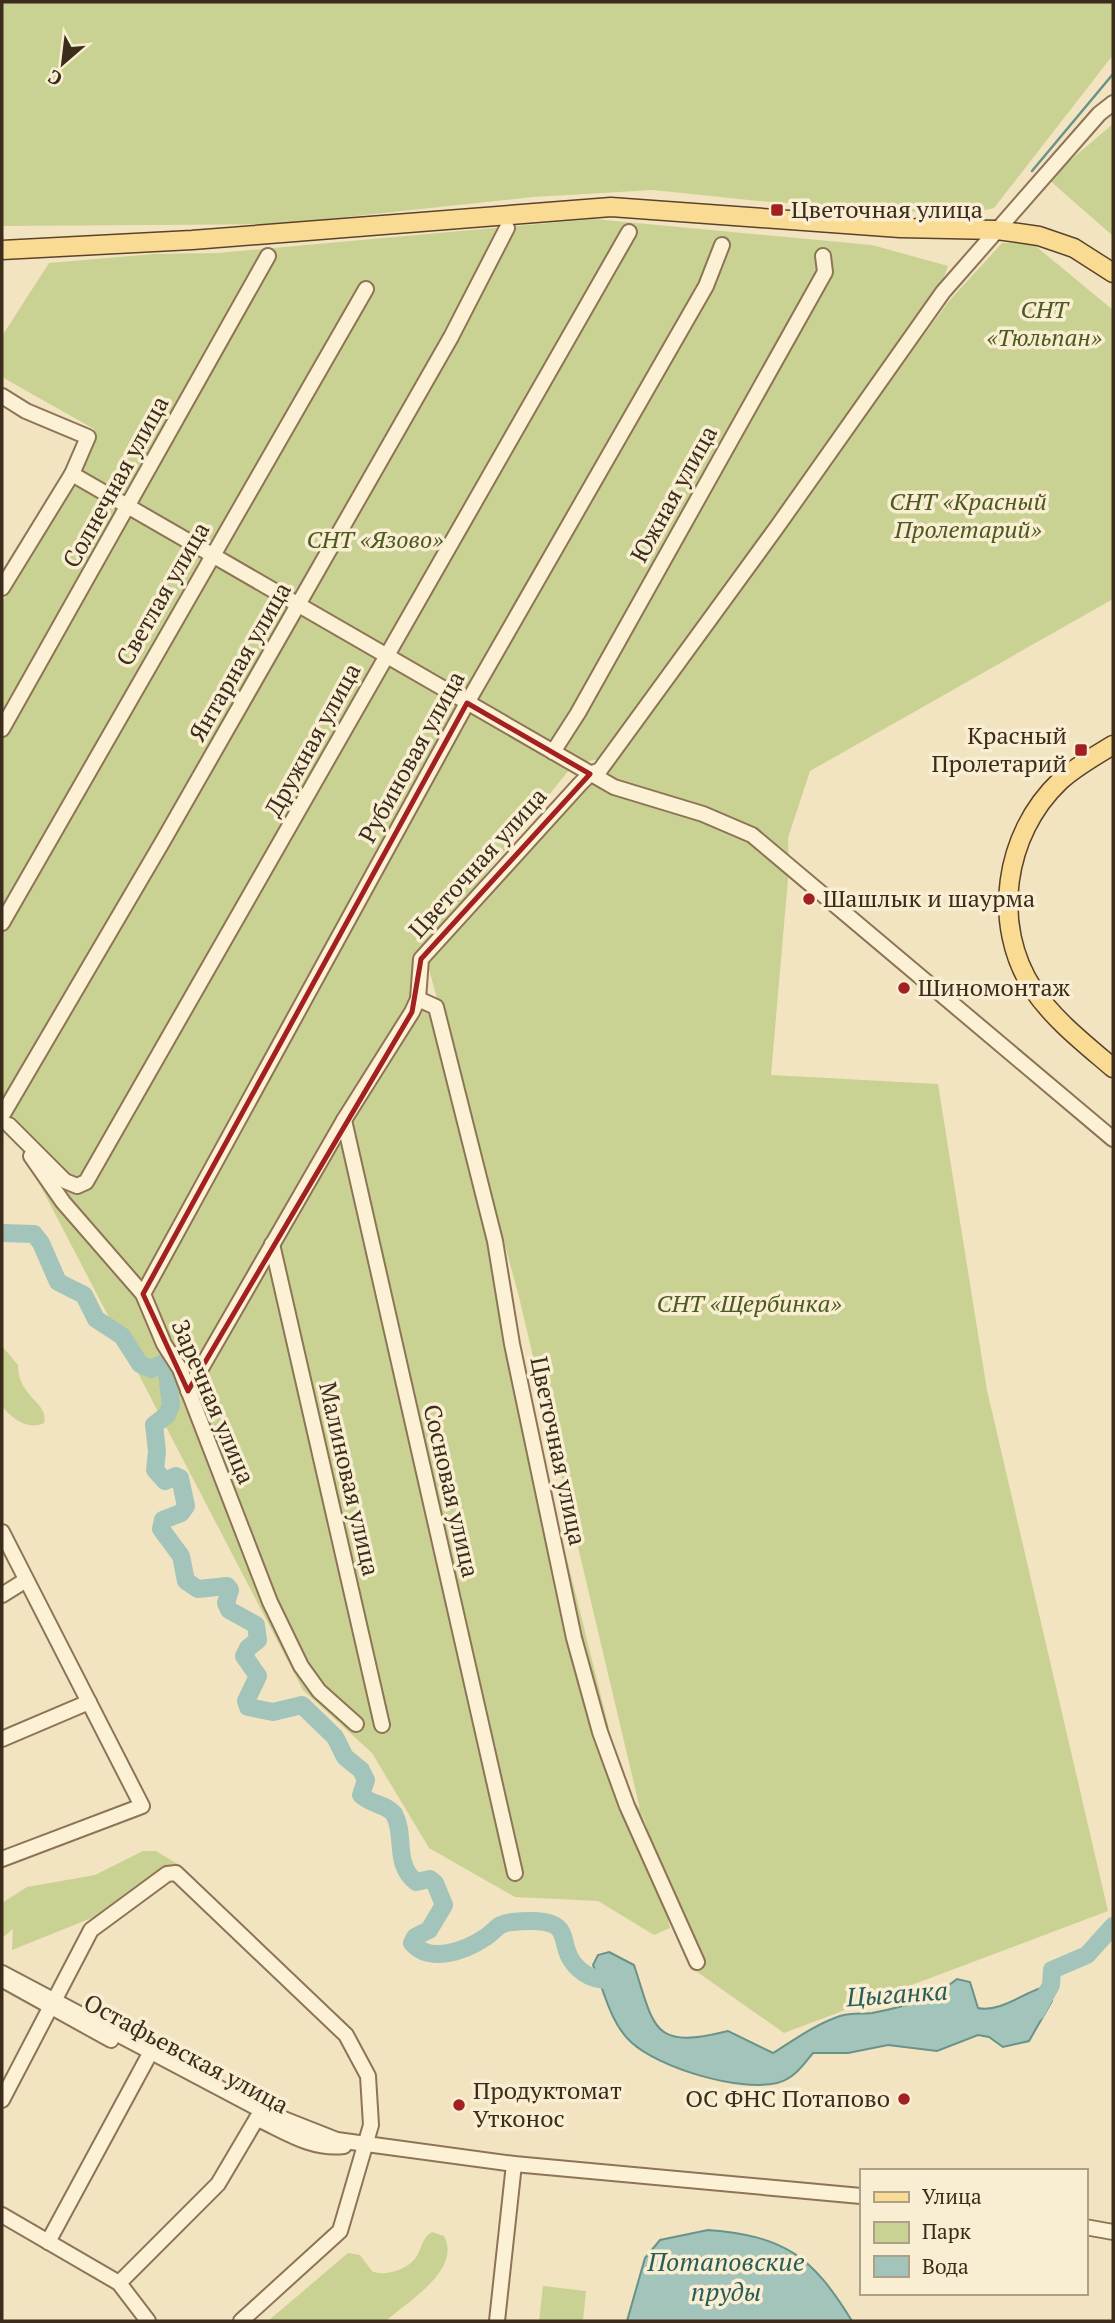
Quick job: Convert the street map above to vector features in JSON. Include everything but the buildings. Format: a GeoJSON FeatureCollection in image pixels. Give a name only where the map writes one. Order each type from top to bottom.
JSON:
{"type":"FeatureCollection","features":[{"type":"Feature","properties":{"kind":"main road"},"geometry":{"type":"LineString","coordinates":[[2,250],[192,240],[611,207],[900,228],[997,230],[1039,236],[1074,248],[1113,272]]}},
{"type":"Feature","properties":{"kind":"main road"},"geometry":{"type":"LineString","coordinates":[[1113,745],[1060,782],[1036,811],[1019,843],[1008,884],[1008,921],[1016,958],[1033,989],[1058,1019],[1113,1068]]}},
{"type":"Feature","properties":{"kind":"street","name":"Цветочная улица"},"geometry":{"type":"LineString","coordinates":[[697,1962],[627,1806],[600,1732],[574,1638],[474,1148],[436,1007],[418,999],[421,959],[590,774],[600,770],[777,527],[943,292],[1099,114],[1113,103]]}},
{"type":"Feature","properties":{"kind":"street","name":"Янтарная улица"},"geometry":{"type":"LineString","coordinates":[[5,1117],[451,337],[507,228]]}},
{"type":"Feature","properties":{"kind":"street","name":"Дружная улица"},"geometry":{"type":"LineString","coordinates":[[5,1117],[65,1181],[77,1186],[86,1182],[629,232]]}},
{"type":"Feature","properties":{"kind":"street","name":"Рубиновая улица"},"geometry":{"type":"LineString","coordinates":[[143,1294],[467,703],[706,286],[722,245]]}},
{"type":"Feature","properties":{"kind":"street","name":"Солнечная улица"},"geometry":{"type":"LineString","coordinates":[[2,729],[268,256]]}},
{"type":"Feature","properties":{"kind":"street","name":"Южная улица"},"geometry":{"type":"LineString","coordinates":[[553,752],[578,713],[825,272],[822,256]]}},
{"type":"Feature","properties":{"kind":"street","name":"Светлая улица"},"geometry":{"type":"LineString","coordinates":[[2,923],[366,289]]}},
{"type":"Feature","properties":{"kind":"street"},"geometry":{"type":"LineString","coordinates":[[2,396],[26,411],[88,437],[72,474],[2,588]]}},
{"type":"Feature","properties":{"kind":"street"},"geometry":{"type":"LineString","coordinates":[[72,474],[614,787],[703,814],[752,835],[1113,1139]]}},
{"type":"Feature","properties":{"kind":"street"},"geometry":{"type":"LineString","coordinates":[[188,1391],[344,1119],[418,999]]}},
{"type":"Feature","properties":{"kind":"street","name":"Заречная улица"},"geometry":{"type":"LineString","coordinates":[[5,1117],[63,1202],[143,1294],[188,1391],[270,1602],[301,1667],[319,1691],[356,1724]]}},
{"type":"Feature","properties":{"kind":"street","name":"Сосновая улица"},"geometry":{"type":"LineString","coordinates":[[344,1119],[514,1873]]}},
{"type":"Feature","properties":{"kind":"street","name":"Малиновая улица"},"geometry":{"type":"LineString","coordinates":[[272,1244],[382,1725]]}},
{"type":"Feature","properties":{"kind":"street"},"geometry":{"type":"LineString","coordinates":[[2,1532],[142,1806],[2,1859]]}},
{"type":"Feature","properties":{"kind":"street"},"geometry":{"type":"LineString","coordinates":[[2,1595],[26,1580]]}},
{"type":"Feature","properties":{"kind":"street"},"geometry":{"type":"LineString","coordinates":[[2,1739],[89,1702]]}},
{"type":"Feature","properties":{"kind":"street"},"geometry":{"type":"LineString","coordinates":[[2,2100],[91,1930],[167,1874],[176,1873],[346,2035],[368,2076],[371,2124],[360,2144],[340,2231],[241,2321]]}},
{"type":"Feature","properties":{"kind":"street","name":"Остафьевская улица"},"geometry":{"type":"LineString","coordinates":[[2,1973],[147,2059],[257,2118],[323,2147],[360,2144]]}},
{"type":"Feature","properties":{"kind":"street","name":"Остафьевская улица"},"geometry":{"type":"LineString","coordinates":[[2,1979],[261,2110],[298,2127],[360,2144],[514,2164],[860,2196]]}},
{"type":"Feature","properties":{"kind":"street"},"geometry":{"type":"LineString","coordinates":[[48,2242],[147,2059]]}},
{"type":"Feature","properties":{"kind":"street"},"geometry":{"type":"LineString","coordinates":[[119,2283],[218,2184],[257,2118]]}},
{"type":"Feature","properties":{"kind":"street"},"geometry":{"type":"LineString","coordinates":[[497,2321],[514,2164]]}},
{"type":"Feature","properties":{"kind":"street"},"geometry":{"type":"LineString","coordinates":[[2,2215],[119,2283],[148,2321]]}},
{"type":"Feature","properties":{"kind":"street"},"geometry":{"type":"LineString","coordinates":[[1087,2227],[1113,2232]]}},
{"type":"Feature","properties":{"kind":"street"},"geometry":{"type":"LineString","coordinates":[[130,2300],[139,2321]]}},
{"type":"Feature","properties":{"kind":"highlighted area"},"geometry":{"type":"Polygon","coordinates":[[[467,703],[590,774],[421,959],[412,1012],[188,1391],[143,1294],[467,703]]]}},
{"type":"Feature","properties":{"kind":"green space"},"geometry":{"type":"Polygon","coordinates":[[[2,2],[1113,2],[1113,55],[994,208],[963,215],[758,201],[653,190],[533,197],[281,224],[2,226],[2,2]]]}},
{"type":"Feature","properties":{"kind":"green space"},"geometry":{"type":"Polygon","coordinates":[[[1113,124],[1113,236],[1048,179],[1113,124]]]}},
{"type":"Feature","properties":{"kind":"green space"},"geometry":{"type":"Polygon","coordinates":[[[594,219],[872,245],[948,266],[940,288],[707,614],[599,759],[573,765],[418,958],[624,1789],[640,1809],[518,1293],[427,962],[607,766],[949,301],[1002,243],[1032,243],[1113,310],[1113,599],[810,771],[788,838],[789,867],[771,1075],[938,1084],[987,1390],[1108,1911],[784,2033],[693,1969],[642,1813],[670,1928],[654,1935],[598,1901],[515,1897],[429,1848],[372,1753],[303,1690],[2,1112],[2,602],[83,468],[94,429],[2,377],[2,336],[49,263],[154,254],[218,253],[594,219]]]}},
{"type":"Feature","properties":{"kind":"green space"},"geometry":{"type":"Polygon","coordinates":[[[2,1346],[18,1365],[23,1385],[45,1416],[44,1423],[26,1424],[15,1419],[2,1406],[2,1346]]]}},
{"type":"Feature","properties":{"kind":"green space"},"geometry":{"type":"Polygon","coordinates":[[[143,1851],[156,1851],[181,1866],[124,1905],[12,1950],[13,1929],[2,1938],[2,1903],[27,1887],[95,1875],[143,1851]]]}},
{"type":"Feature","properties":{"kind":"green space"},"geometry":{"type":"Polygon","coordinates":[[[432,2232],[444,2236],[448,2249],[446,2261],[430,2284],[386,2321],[268,2321],[348,2253],[360,2255],[372,2271],[377,2273],[394,2271],[414,2260],[432,2232]]]}},
{"type":"Feature","properties":{"kind":"green space"},"geometry":{"type":"Polygon","coordinates":[[[543,2286],[586,2291],[583,2321],[539,2321],[543,2286]]]}},
{"type":"Feature","properties":{"kind":"water"},"geometry":{"type":"Polygon","coordinates":[[[609,1952],[634,1965],[647,2005],[660,2029],[670,2035],[684,2038],[728,2031],[773,2053],[831,2019],[907,2005],[938,1992],[957,1979],[970,1982],[978,2008],[994,2008],[1041,1988],[1048,1991],[1052,2001],[1029,2041],[1003,2047],[989,2037],[978,2035],[937,2051],[888,2045],[848,2053],[813,2053],[798,2071],[783,2081],[761,2085],[742,2084],[679,2069],[644,2052],[631,2042],[613,2016],[593,1965],[598,1955],[609,1952]]]}},
{"type":"Feature","properties":{"kind":"water","name":"Потаповские пруды"},"geometry":{"type":"Polygon","coordinates":[[[708,2230],[757,2238],[794,2253],[823,2280],[852,2321],[627,2321],[645,2258],[660,2240],[708,2230]]]}},
{"type":"Feature","properties":{"kind":"waterway"},"geometry":{"type":"LineString","coordinates":[[1032,171],[1113,74]]}},
{"type":"Feature","properties":{"kind":"waterway","name":"Цыганка"},"geometry":{"type":"LineString","coordinates":[[2,1233],[34,1234],[41,1243],[58,1282],[84,1295],[96,1319],[122,1336],[140,1364],[151,1369],[162,1364],[166,1366],[171,1405],[167,1415],[154,1425],[157,1451],[155,1470],[165,1481],[176,1476],[180,1478],[186,1506],[181,1513],[163,1520],[161,1529],[181,1556],[186,1581],[198,1589],[227,1586],[230,1590],[226,1603],[229,1610],[256,1625],[258,1640],[248,1648],[244,1656],[258,1676],[246,1701],[248,1707],[273,1712],[302,1705],[335,1737],[345,1757],[361,1770],[366,1780],[361,1795],[394,1814],[402,1858],[409,1875],[416,1882],[430,1879],[435,1883],[444,1905],[429,1930],[415,1937],[412,1943],[428,1953],[448,1953],[478,1942],[500,1925],[535,1921],[550,1923],[563,1935],[573,1963],[584,1973],[597,1979],[620,1983]]}},
{"type":"Feature","properties":{"kind":"waterway","name":"Цыганка"},"geometry":{"type":"LineString","coordinates":[[1036,2012],[1051,1985],[1052,1970],[1087,1955],[1113,1926]]}},
{"type":"Feature","properties":{"kind":"place","name":"Цветочная улица"},"geometry":{"type":"Point","coordinates":[777,210]}},
{"type":"Feature","properties":{"kind":"place","name":"Красный Пролетарий"},"geometry":{"type":"Point","coordinates":[1081,750]}},
{"type":"Feature","properties":{"kind":"place","name":"Шашлык и шаурма"},"geometry":{"type":"Point","coordinates":[809,899]}},
{"type":"Feature","properties":{"kind":"place","name":"Шиномонтаж"},"geometry":{"type":"Point","coordinates":[904,988]}},
{"type":"Feature","properties":{"kind":"place","name":"ОС ФНС Потапово"},"geometry":{"type":"Point","coordinates":[904,2099]}},
{"type":"Feature","properties":{"kind":"place","name":"Продуктомат Утконос"},"geometry":{"type":"Point","coordinates":[459,2105]}},
{"type":"Feature","properties":{"kind":"park label","name":"СНТ «Тюльпан»"},"geometry":{"type":"Point","coordinates":[1044,324]}},
{"type":"Feature","properties":{"kind":"park label","name":"СНТ «Красный Пролетарий»"},"geometry":{"type":"Point","coordinates":[968,516]}},
{"type":"Feature","properties":{"kind":"park label","name":"СНТ «Язово»"},"geometry":{"type":"Point","coordinates":[375,540]}},
{"type":"Feature","properties":{"kind":"park label","name":"СНТ «Щербинка»"},"geometry":{"type":"Point","coordinates":[749,1304]}}]}
